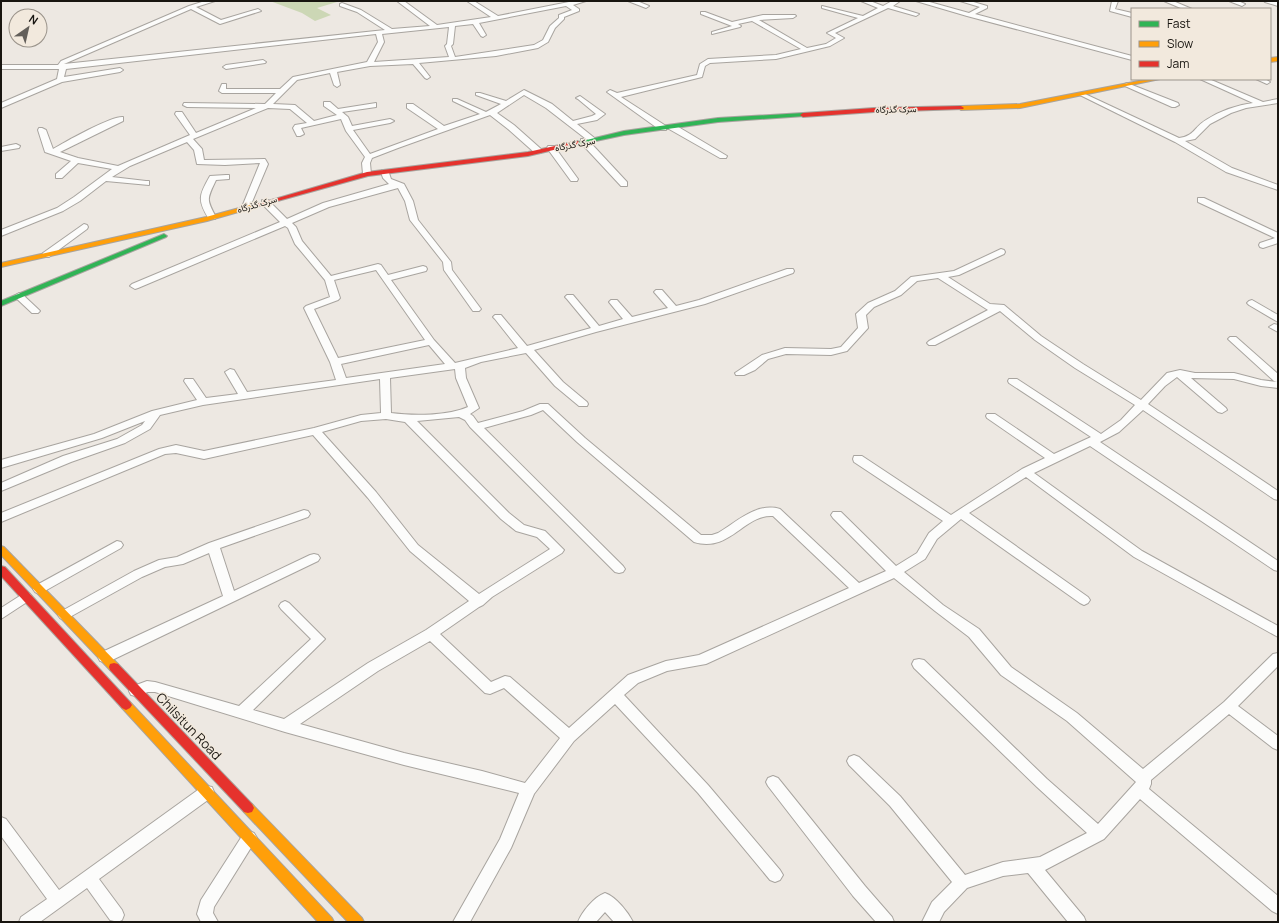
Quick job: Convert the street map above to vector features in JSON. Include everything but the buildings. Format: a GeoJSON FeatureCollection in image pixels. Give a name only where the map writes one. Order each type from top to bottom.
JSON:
{"type":"FeatureCollection","features":[{"type":"Feature","properties":{"kind":"street"},"geometry":{"type":"LineString","coordinates":[[60,80],[63,67],[61,64],[64,62],[192,7],[212,1]]}},
{"type":"Feature","properties":{"kind":"street"},"geometry":{"type":"LineString","coordinates":[[400,1],[436,27]]}},
{"type":"Feature","properties":{"kind":"street"},"geometry":{"type":"LineString","coordinates":[[470,1],[497,18]]}},
{"type":"Feature","properties":{"kind":"street"},"geometry":{"type":"LineString","coordinates":[[534,1],[541,10]]}},
{"type":"Feature","properties":{"kind":"street"},"geometry":{"type":"LineString","coordinates":[[224,60],[379,32],[475,22],[583,1]]}},
{"type":"Feature","properties":{"kind":"street"},"geometry":{"type":"LineString","coordinates":[[631,1],[646,6]]}},
{"type":"Feature","properties":{"kind":"street"},"geometry":{"type":"LineString","coordinates":[[864,1],[916,14]]}},
{"type":"Feature","properties":{"kind":"street"},"geometry":{"type":"LineString","coordinates":[[723,156],[667,127],[612,94],[700,76],[702,65],[708,61],[776,57],[805,49],[828,45],[841,39],[830,33],[897,1]]}},
{"type":"Feature","properties":{"kind":"street"},"geometry":{"type":"LineString","coordinates":[[919,1],[1131,58]]}},
{"type":"Feature","properties":{"kind":"street"},"geometry":{"type":"LineString","coordinates":[[963,1],[985,7],[969,15]]}},
{"type":"Feature","properties":{"kind":"street"},"geometry":{"type":"LineString","coordinates":[[1115,1],[1112,10],[1131,15]]}},
{"type":"Feature","properties":{"kind":"street"},"geometry":{"type":"LineString","coordinates":[[1167,1],[1186,8]]}},
{"type":"Feature","properties":{"kind":"street"},"geometry":{"type":"LineString","coordinates":[[1232,1],[1242,4]]}},
{"type":"Feature","properties":{"kind":"street"},"geometry":{"type":"LineString","coordinates":[[1267,1],[1278,4]]}},
{"type":"Feature","properties":{"kind":"street"},"geometry":{"type":"LineString","coordinates":[[1,233],[66,205],[118,168],[152,152],[191,138],[268,106],[295,78],[370,64],[454,59],[499,54],[536,47],[546,41],[552,27],[562,18],[561,16],[577,10],[567,4]]}},
{"type":"Feature","properties":{"kind":"street"},"geometry":{"type":"LineString","coordinates":[[342,5],[359,11],[391,31]]}},
{"type":"Feature","properties":{"kind":"street"},"geometry":{"type":"LineString","coordinates":[[192,7],[220,22],[258,11]]}},
{"type":"Feature","properties":{"kind":"street"},"geometry":{"type":"LineString","coordinates":[[824,7],[864,18]]}},
{"type":"Feature","properties":{"kind":"street"},"geometry":{"type":"LineString","coordinates":[[703,13],[734,23],[738,26],[714,33]]}},
{"type":"Feature","properties":{"kind":"street"},"geometry":{"type":"LineString","coordinates":[[734,23],[777,15],[793,16]]}},
{"type":"Feature","properties":{"kind":"street"},"geometry":{"type":"LineString","coordinates":[[753,19],[805,49]]}},
{"type":"Feature","properties":{"kind":"street"},"geometry":{"type":"LineString","coordinates":[[475,22],[483,35]]}},
{"type":"Feature","properties":{"kind":"street"},"geometry":{"type":"LineString","coordinates":[[452,24],[450,44],[448,46],[454,59]]}},
{"type":"Feature","properties":{"kind":"street"},"geometry":{"type":"LineString","coordinates":[[370,64],[381,42],[379,32]]}},
{"type":"Feature","properties":{"kind":"street"},"geometry":{"type":"LineString","coordinates":[[1,67],[63,67],[224,60],[263,62]]}},
{"type":"Feature","properties":{"kind":"street"},"geometry":{"type":"LineString","coordinates":[[414,61],[427,76]]}},
{"type":"Feature","properties":{"kind":"street"},"geometry":{"type":"LineString","coordinates":[[1,106],[60,80],[120,70]]}},
{"type":"Feature","properties":{"kind":"street"},"geometry":{"type":"LineString","coordinates":[[333,71],[337,85]]}},
{"type":"Feature","properties":{"kind":"street","name":"سرک گذرگاه"},"geometry":{"type":"LineString","coordinates":[[1,265],[209,218],[368,174],[538,151],[624,133],[718,120],[859,110],[1020,106],[1083,95],[1152,80]]}},
{"type":"Feature","properties":{"kind":"street"},"geometry":{"type":"LineString","coordinates":[[1205,80],[1265,104]]}},
{"type":"Feature","properties":{"kind":"street"},"geometry":{"type":"LineString","coordinates":[[1262,80],[1267,82]]}},
{"type":"Feature","properties":{"kind":"street"},"geometry":{"type":"LineString","coordinates":[[224,85],[222,91],[282,91]]}},
{"type":"Feature","properties":{"kind":"street"},"geometry":{"type":"LineString","coordinates":[[1127,85],[1175,105]]}},
{"type":"Feature","properties":{"kind":"street"},"geometry":{"type":"LineString","coordinates":[[368,174],[366,163],[369,157],[489,113],[524,92],[549,106],[572,123],[589,141],[624,184]]}},
{"type":"Feature","properties":{"kind":"street"},"geometry":{"type":"LineString","coordinates":[[478,94],[506,103]]}},
{"type":"Feature","properties":{"kind":"street"},"geometry":{"type":"LineString","coordinates":[[1083,95],[1178,140],[1229,170],[1278,188]]}},
{"type":"Feature","properties":{"kind":"street"},"geometry":{"type":"LineString","coordinates":[[572,123],[594,118],[601,114],[580,98]]}},
{"type":"Feature","properties":{"kind":"street"},"geometry":{"type":"LineString","coordinates":[[365,99],[329,105],[340,114],[369,157]]}},
{"type":"Feature","properties":{"kind":"street"},"geometry":{"type":"LineString","coordinates":[[455,100],[493,115],[511,127],[538,151]]}},
{"type":"Feature","properties":{"kind":"street"},"geometry":{"type":"LineString","coordinates":[[1178,140],[1192,139],[1206,123],[1236,108],[1251,104],[1265,104],[1278,101]]}},
{"type":"Feature","properties":{"kind":"street"},"geometry":{"type":"LineString","coordinates":[[187,105],[292,107],[312,123]]}},
{"type":"Feature","properties":{"kind":"street"},"geometry":{"type":"LineString","coordinates":[[300,134],[297,127],[373,105]]}},
{"type":"Feature","properties":{"kind":"street"},"geometry":{"type":"LineString","coordinates":[[410,106],[443,129]]}},
{"type":"Feature","properties":{"kind":"street"},"geometry":{"type":"LineString","coordinates":[[178,114],[198,149],[200,162],[225,163],[262,161],[264,164],[246,207]]}},
{"type":"Feature","properties":{"kind":"street"},"geometry":{"type":"LineString","coordinates":[[53,152],[120,119]]}},
{"type":"Feature","properties":{"kind":"street"},"geometry":{"type":"LineString","coordinates":[[349,129],[390,121]]}},
{"type":"Feature","properties":{"kind":"street"},"geometry":{"type":"LineString","coordinates":[[42,130],[48,150],[76,160],[118,168]]}},
{"type":"Feature","properties":{"kind":"street"},"geometry":{"type":"LineString","coordinates":[[1,149],[16,146]]}},
{"type":"Feature","properties":{"kind":"street"},"geometry":{"type":"LineString","coordinates":[[551,148],[574,179]]}},
{"type":"Feature","properties":{"kind":"street"},"geometry":{"type":"LineString","coordinates":[[59,176],[76,160]]}},
{"type":"Feature","properties":{"kind":"street"},"geometry":{"type":"LineString","coordinates":[[385,172],[387,180],[390,183],[401,186],[409,201],[414,220],[447,262],[448,270],[476,310]]}},
{"type":"Feature","properties":{"kind":"street"},"geometry":{"type":"LineString","coordinates":[[1,304],[209,218],[204,203],[205,195],[213,178],[226,177]]}},
{"type":"Feature","properties":{"kind":"street"},"geometry":{"type":"LineString","coordinates":[[104,178],[146,183]]}},
{"type":"Feature","properties":{"kind":"street"},"geometry":{"type":"LineString","coordinates":[[134,286],[326,205],[397,184]]}},
{"type":"Feature","properties":{"kind":"street"},"geometry":{"type":"LineString","coordinates":[[1201,200],[1278,236]]}},
{"type":"Feature","properties":{"kind":"street"},"geometry":{"type":"LineString","coordinates":[[265,202],[292,227],[298,242],[329,279],[335,298],[309,308],[335,362],[342,381]]}},
{"type":"Feature","properties":{"kind":"street"},"geometry":{"type":"LineString","coordinates":[[46,255],[84,228]]}},
{"type":"Feature","properties":{"kind":"street"},"geometry":{"type":"LineString","coordinates":[[1263,245],[1271,241],[1278,240]]}},
{"type":"Feature","properties":{"kind":"street"},"geometry":{"type":"LineString","coordinates":[[740,373],[751,368],[765,357],[785,351],[831,352],[844,349],[862,328],[861,314],[871,305],[898,293],[914,279],[956,273],[1000,252]]}},
{"type":"Feature","properties":{"kind":"street"},"geometry":{"type":"LineString","coordinates":[[1,518],[163,451],[176,449],[204,455],[361,418],[386,416],[408,419],[461,414],[474,408],[456,366],[431,342],[385,279],[378,267],[329,279]]}},
{"type":"Feature","properties":{"kind":"street"},"geometry":{"type":"LineString","coordinates":[[385,279],[423,269]]}},
{"type":"Feature","properties":{"kind":"street"},"geometry":{"type":"LineString","coordinates":[[1,464],[98,436],[156,414],[203,402],[342,381],[456,366],[526,349],[629,320],[702,302],[790,271]]}},
{"type":"Feature","properties":{"kind":"street"},"geometry":{"type":"LineString","coordinates":[[939,275],[988,307],[1001,307],[1038,338],[1079,366],[1142,405],[1278,496]]}},
{"type":"Feature","properties":{"kind":"street"},"geometry":{"type":"LineString","coordinates":[[659,292],[674,309]]}},
{"type":"Feature","properties":{"kind":"street"},"geometry":{"type":"LineString","coordinates":[[19,296],[35,311]]}},
{"type":"Feature","properties":{"kind":"street"},"geometry":{"type":"LineString","coordinates":[[570,297],[597,329]]}},
{"type":"Feature","properties":{"kind":"street"},"geometry":{"type":"LineString","coordinates":[[614,302],[629,320]]}},
{"type":"Feature","properties":{"kind":"street"},"geometry":{"type":"LineString","coordinates":[[1252,303],[1277,325]]}},
{"type":"Feature","properties":{"kind":"street"},"geometry":{"type":"LineString","coordinates":[[932,343],[1001,307]]}},
{"type":"Feature","properties":{"kind":"street"},"geometry":{"type":"LineString","coordinates":[[498,317],[559,384],[583,404]]}},
{"type":"Feature","properties":{"kind":"street"},"geometry":{"type":"LineString","coordinates":[[1233,339],[1278,379]]}},
{"type":"Feature","properties":{"kind":"street"},"geometry":{"type":"LineString","coordinates":[[335,362],[431,342]]}},
{"type":"Feature","properties":{"kind":"street"},"geometry":{"type":"LineString","coordinates":[[230,372],[244,396]]}},
{"type":"Feature","properties":{"kind":"street"},"geometry":{"type":"LineString","coordinates":[[1180,373],[1222,410]]}},
{"type":"Feature","properties":{"kind":"street"},"geometry":{"type":"LineString","coordinates":[[461,922],[506,843],[528,790],[569,737],[633,679],[666,666],[701,660],[895,572],[921,556],[933,536],[961,513],[1026,472],[1052,458],[1096,440],[1124,424],[1165,379],[1171,375],[1180,373],[1194,376],[1234,376],[1261,383],[1278,385]]}},
{"type":"Feature","properties":{"kind":"street"},"geometry":{"type":"LineString","coordinates":[[385,376],[386,416]]}},
{"type":"Feature","properties":{"kind":"street"},"geometry":{"type":"LineString","coordinates":[[190,381],[203,402]]}},
{"type":"Feature","properties":{"kind":"street"},"geometry":{"type":"LineString","coordinates":[[1013,381],[1278,567]]}},
{"type":"Feature","properties":{"kind":"street"},"geometry":{"type":"LineString","coordinates":[[476,427],[527,413],[544,406],[581,440],[698,539],[713,539],[721,536],[748,518],[770,511],[776,512],[858,589]]}},
{"type":"Feature","properties":{"kind":"street"},"geometry":{"type":"LineString","coordinates":[[1,487],[67,459],[121,441],[146,427],[156,414]]}},
{"type":"Feature","properties":{"kind":"street"},"geometry":{"type":"LineString","coordinates":[[461,414],[468,418],[619,569]]}},
{"type":"Feature","properties":{"kind":"street"},"geometry":{"type":"LineString","coordinates":[[991,416],[1052,458]]}},
{"type":"Feature","properties":{"kind":"street"},"geometry":{"type":"LineString","coordinates":[[285,726],[373,667],[431,634],[479,602],[488,594],[558,550],[541,534],[520,528],[505,516],[408,419]]}},
{"type":"Feature","properties":{"kind":"street"},"geometry":{"type":"LineString","coordinates":[[315,430],[372,495],[414,548],[457,582],[479,602]]}},
{"type":"Feature","properties":{"kind":"street"},"geometry":{"type":"LineString","coordinates":[[858,459],[951,522]]}},
{"type":"Feature","properties":{"kind":"street"},"geometry":{"type":"LineString","coordinates":[[1026,472],[1138,554],[1278,632]]}},
{"type":"Feature","properties":{"kind":"street"},"geometry":{"type":"LineString","coordinates":[[961,513],[1084,600]]}},
{"type":"Feature","properties":{"kind":"street"},"geometry":{"type":"LineString","coordinates":[[64,615],[138,574],[163,562],[179,561],[213,546],[304,514]]}},
{"type":"Feature","properties":{"kind":"street"},"geometry":{"type":"LineString","coordinates":[[837,515],[895,572],[939,608],[974,633],[1006,671],[1072,717],[1141,784],[1278,906]]}},
{"type":"Feature","properties":{"kind":"street"},"geometry":{"type":"LineString","coordinates":[[39,589],[117,545]]}},
{"type":"Feature","properties":{"kind":"street"},"geometry":{"type":"LineString","coordinates":[[213,546],[230,598]]}},
{"type":"Feature","properties":{"kind":"street","name":"Chilsitun Road"},"geometry":{"type":"LineString","coordinates":[[1,549],[358,922]]}},
{"type":"Feature","properties":{"kind":"street"},"geometry":{"type":"LineString","coordinates":[[105,657],[314,558]]}},
{"type":"Feature","properties":{"kind":"street"},"geometry":{"type":"LineString","coordinates":[[1,570],[327,922]]}},
{"type":"Feature","properties":{"kind":"street"},"geometry":{"type":"LineString","coordinates":[[1,614],[26,597]]}},
{"type":"Feature","properties":{"kind":"street"},"geometry":{"type":"LineString","coordinates":[[241,712],[319,639],[285,606]]}},
{"type":"Feature","properties":{"kind":"street"},"geometry":{"type":"LineString","coordinates":[[431,634],[490,689],[505,681],[569,737]]}},
{"type":"Feature","properties":{"kind":"street"},"geometry":{"type":"LineString","coordinates":[[930,922],[938,907],[962,882],[1003,869],[1042,864],[1099,834],[1141,784],[1229,706],[1278,658]]}},
{"type":"Feature","properties":{"kind":"street"},"geometry":{"type":"LineString","coordinates":[[919,664],[1042,783],[1099,834]]}},
{"type":"Feature","properties":{"kind":"street"},"geometry":{"type":"LineString","coordinates":[[136,691],[147,686],[155,687],[285,726],[405,759],[510,784],[528,790]]}},
{"type":"Feature","properties":{"kind":"street"},"geometry":{"type":"LineString","coordinates":[[615,695],[703,789],[775,875]]}},
{"type":"Feature","properties":{"kind":"street"},"geometry":{"type":"LineString","coordinates":[[1229,706],[1278,744]]}},
{"type":"Feature","properties":{"kind":"street"},"geometry":{"type":"LineString","coordinates":[[854,761],[895,801],[962,882]]}},
{"type":"Feature","properties":{"kind":"street"},"geometry":{"type":"LineString","coordinates":[[773,782],[859,891],[886,922]]}},
{"type":"Feature","properties":{"kind":"street"},"geometry":{"type":"LineString","coordinates":[[27,922],[207,792]]}},
{"type":"Feature","properties":{"kind":"street"},"geometry":{"type":"LineString","coordinates":[[1,824],[57,900]]}},
{"type":"Feature","properties":{"kind":"street"},"geometry":{"type":"LineString","coordinates":[[210,922],[205,914],[207,905],[249,838]]}},
{"type":"Feature","properties":{"kind":"street"},"geometry":{"type":"LineString","coordinates":[[1032,866],[1078,922]]}},
{"type":"Feature","properties":{"kind":"street"},"geometry":{"type":"LineString","coordinates":[[89,877],[116,916]]}},
{"type":"Feature","properties":{"kind":"street"},"geometry":{"type":"LineString","coordinates":[[586,922],[605,900],[624,922]]}},
{"type":"Feature","properties":{"kind":"green space"},"geometry":{"type":"Polygon","coordinates":[[[270,1],[337,2],[317,8],[331,15],[315,21],[302,13],[270,1]]]}},
{"type":"Feature","properties":{"kind":"traffic: fast"},"geometry":{"type":"LineString","coordinates":[[577,143],[624,133],[718,120],[803,115]]}},
{"type":"Feature","properties":{"kind":"traffic: fast"},"geometry":{"type":"LineString","coordinates":[[1,304],[164,236]]}},
{"type":"Feature","properties":{"kind":"traffic: slow"},"geometry":{"type":"LineString","coordinates":[[1271,60],[1278,59]]}},
{"type":"Feature","properties":{"kind":"traffic: slow"},"geometry":{"type":"LineString","coordinates":[[961,108],[1020,106],[1152,80]]}},
{"type":"Feature","properties":{"kind":"traffic: slow"},"geometry":{"type":"LineString","coordinates":[[1,265],[207,219],[254,206]]}},
{"type":"Feature","properties":{"kind":"traffic: slow"},"geometry":{"type":"LineString","coordinates":[[1,549],[114,667]]}},
{"type":"Feature","properties":{"kind":"traffic: slow"},"geometry":{"type":"LineString","coordinates":[[126,705],[327,922]]}},
{"type":"Feature","properties":{"kind":"traffic: slow"},"geometry":{"type":"LineString","coordinates":[[248,808],[357,922]]}},
{"type":"Feature","properties":{"kind":"traffic: jam"},"geometry":{"type":"LineString","coordinates":[[803,115],[874,110],[961,108]]}},
{"type":"Feature","properties":{"kind":"traffic: jam"},"geometry":{"type":"LineString","coordinates":[[254,206],[367,174],[528,154],[577,143]]}},
{"type":"Feature","properties":{"kind":"traffic: jam"},"geometry":{"type":"LineString","coordinates":[[1,570],[126,705]]}},
{"type":"Feature","properties":{"kind":"traffic: jam"},"geometry":{"type":"LineString","coordinates":[[114,667],[248,808]]}}]}
